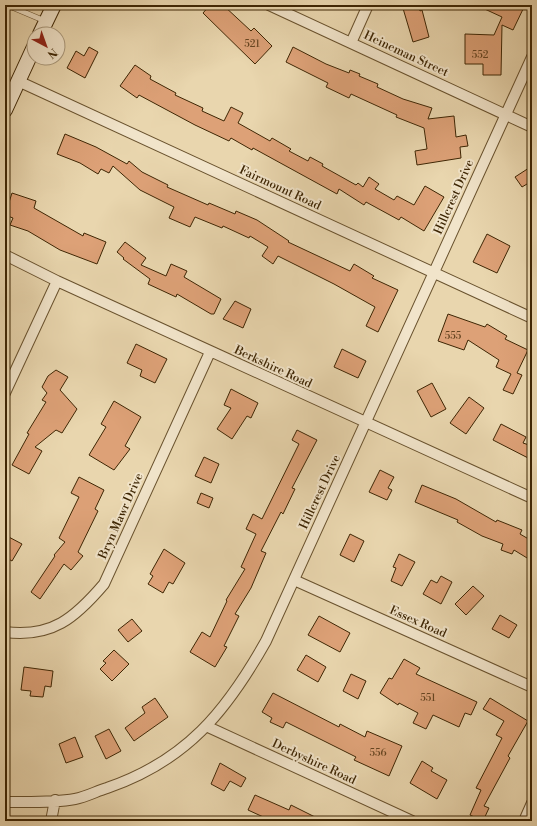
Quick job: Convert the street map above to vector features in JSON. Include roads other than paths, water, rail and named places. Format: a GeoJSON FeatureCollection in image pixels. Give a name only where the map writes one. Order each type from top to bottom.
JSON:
{"type":"FeatureCollection","features":[{"type":"Feature","properties":{"kind":"main road"},"geometry":{"type":"LineString","coordinates":[[44,26],[54,5]]}},
{"type":"Feature","properties":{"kind":"main road"},"geometry":{"type":"LineString","coordinates":[[5,110],[26,64]]}},
{"type":"Feature","properties":{"kind":"street","name":"Heineman Street"},"geometry":{"type":"LineString","coordinates":[[269,5],[532,127]]}},
{"type":"Feature","properties":{"kind":"street"},"geometry":{"type":"LineString","coordinates":[[350,43],[368,5]]}},
{"type":"Feature","properties":{"kind":"street","name":"Hillcrest Drive"},"geometry":{"type":"LineString","coordinates":[[5,802],[75,799],[128,781],[178,752],[219,714],[245,678],[266,641],[532,57]]}},
{"type":"Feature","properties":{"kind":"street","name":"Fairmount Road"},"geometry":{"type":"LineString","coordinates":[[18,81],[532,318]]}},
{"type":"Feature","properties":{"kind":"street","name":"Berkshire Road"},"geometry":{"type":"LineString","coordinates":[[5,255],[56,281],[532,498]]}},
{"type":"Feature","properties":{"kind":"street"},"geometry":{"type":"LineString","coordinates":[[5,393],[56,281]]}},
{"type":"Feature","properties":{"kind":"street","name":"Bryn Mawr Drive"},"geometry":{"type":"LineString","coordinates":[[5,632],[29,633],[62,624],[85,606],[104,584],[210,352]]}},
{"type":"Feature","properties":{"kind":"street","name":"Essex Road"},"geometry":{"type":"LineString","coordinates":[[294,580],[532,687]]}},
{"type":"Feature","properties":{"kind":"street","name":"Derbyshire Road"},"geometry":{"type":"LineString","coordinates":[[206,726],[412,821]]}},
{"type":"Feature","properties":{"kind":"street"},"geometry":{"type":"LineString","coordinates":[[51,821],[55,800]]}},
{"type":"Feature","properties":{"kind":"street"},"geometry":{"type":"LineString","coordinates":[[524,821],[532,803]]}},
{"type":"Feature","properties":{"kind":"lane"},"geometry":{"type":"LineString","coordinates":[[7,5],[40,26]]}}]}
